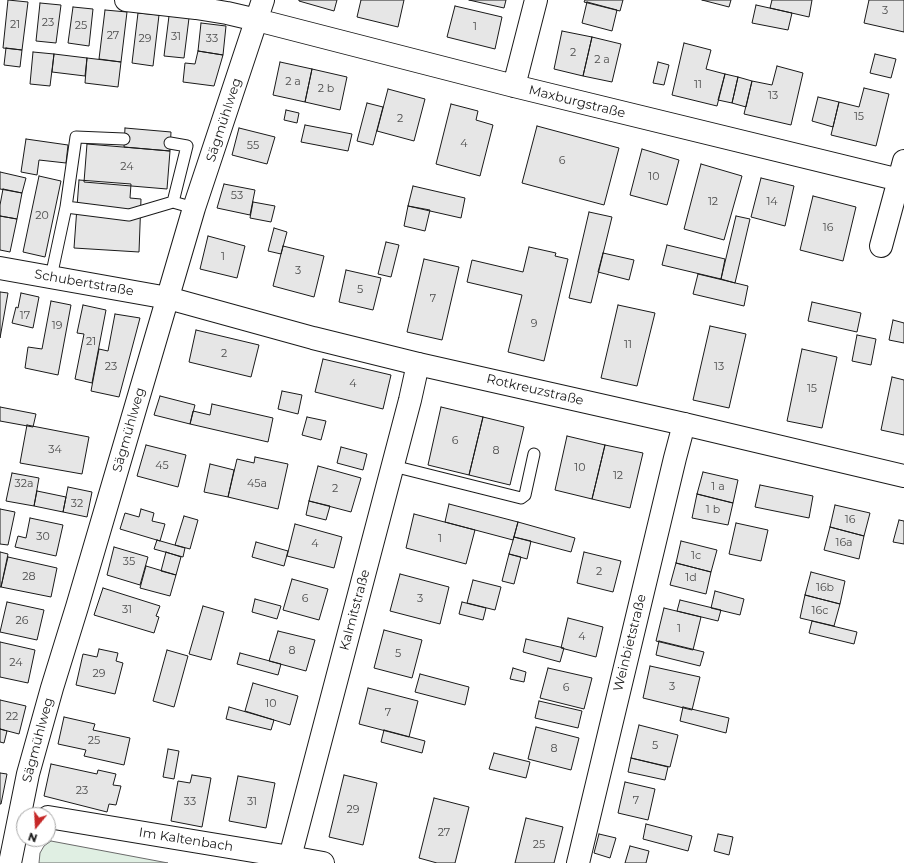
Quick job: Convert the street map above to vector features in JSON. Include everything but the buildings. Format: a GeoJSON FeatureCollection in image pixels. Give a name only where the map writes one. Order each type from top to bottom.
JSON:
{"type":"FeatureCollection","features":[{"type":"Feature","properties":{"kind":"street","name":"Maxburgstraße"},"geometry":{"type":"LineString","coordinates":[[126,0],[227,13],[260,10],[514,86],[902,174],[881,246]]}},
{"type":"Feature","properties":{"kind":"street"},"geometry":{"type":"LineString","coordinates":[[514,86],[536,0]]}},
{"type":"Feature","properties":{"kind":"street","name":"Sägmühlweg"},"geometry":{"type":"LineString","coordinates":[[26,807],[28,774],[52,688],[194,208],[260,10]]}},
{"type":"Feature","properties":{"kind":"street","name":"Schubertstraße"},"geometry":{"type":"LineString","coordinates":[[0,268],[168,298]]}},
{"type":"Feature","properties":{"kind":"street","name":"Rotkreuzstraße"},"geometry":{"type":"LineString","coordinates":[[168,298],[313,338],[418,364],[684,424],[904,476]]}},
{"type":"Feature","properties":{"kind":"street","name":"Kalmitstraße"},"geometry":{"type":"LineString","coordinates":[[290,856],[393,466],[418,364]]}},
{"type":"Feature","properties":{"kind":"street","name":"Weinbietstraße"},"geometry":{"type":"LineString","coordinates":[[578,863],[684,424]]}},
{"type":"Feature","properties":{"kind":"street","name":"Im Kaltenbach"},"geometry":{"type":"LineString","coordinates":[[56,818],[290,856],[323,863]]}},
{"type":"Feature","properties":{"kind":"street","name":"Sägmühlweg"},"geometry":{"type":"LineString","coordinates":[[10,863],[16,845]]}},
{"type":"Feature","properties":{"kind":"lane"},"geometry":{"type":"LineString","coordinates":[[52,278],[66,207],[76,137],[124,139]]}},
{"type":"Feature","properties":{"kind":"lane"},"geometry":{"type":"LineString","coordinates":[[170,143],[187,146],[173,202]]}},
{"type":"Feature","properties":{"kind":"lane"},"geometry":{"type":"LineString","coordinates":[[66,207],[129,214],[173,202],[194,208]]}},
{"type":"Feature","properties":{"kind":"lane"},"geometry":{"type":"LineString","coordinates":[[393,466],[522,498],[525,495],[534,454]]}},
{"type":"Feature","properties":{"kind":"green space"},"geometry":{"type":"Polygon","coordinates":[[[56,842],[168,863],[39,863],[40,853],[43,847],[56,847],[56,842]]]}}]}
